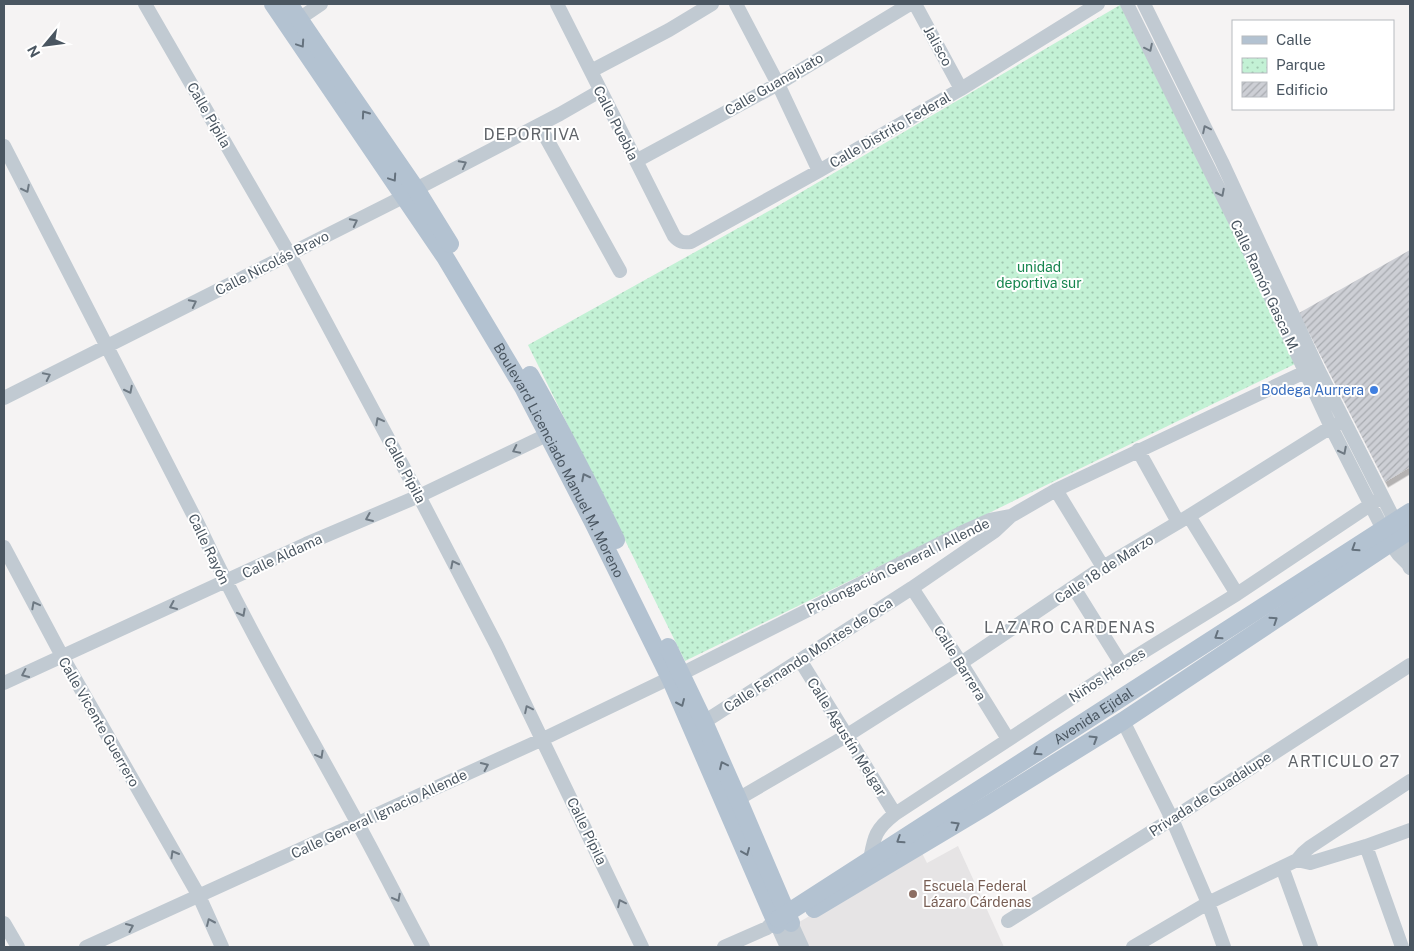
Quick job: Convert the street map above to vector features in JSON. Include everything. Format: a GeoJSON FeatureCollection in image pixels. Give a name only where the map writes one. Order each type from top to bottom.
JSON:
{"type":"FeatureCollection","features":[{"type":"Feature","properties":{"kind":"main road","name":"Boulevard Licenciado Manuel M. Moreno"},"geometry":{"type":"LineString","coordinates":[[273,4],[292,16],[411,192],[524,389],[554,431],[593,522],[676,676],[704,722],[738,799],[779,923]]}},
{"type":"Feature","properties":{"kind":"main road","name":"Avenida Ejidal"},"geometry":{"type":"LineString","coordinates":[[779,923],[867,878],[1123,721],[1396,532],[1410,512]]}},
{"type":"Feature","properties":{"kind":"main road","name":"Avenida Ejidal"},"geometry":{"type":"LineString","coordinates":[[779,923],[870,859],[1396,532]]}},
{"type":"Feature","properties":{"kind":"main road","name":"Boulevard Licenciado Manuel M. Moreno"},"geometry":{"type":"LineString","coordinates":[[676,676],[779,923]]}},
{"type":"Feature","properties":{"kind":"street","name":"Calle Pípila"},"geometry":{"type":"LineString","coordinates":[[145,4],[290,255],[419,496],[543,739],[642,947]]}},
{"type":"Feature","properties":{"kind":"street"},"geometry":{"type":"LineString","coordinates":[[292,16],[321,4]]}},
{"type":"Feature","properties":{"kind":"street","name":"Calle Puebla"},"geometry":{"type":"LineString","coordinates":[[557,4],[677,240]]}},
{"type":"Feature","properties":{"kind":"street"},"geometry":{"type":"LineString","coordinates":[[591,71],[669,30],[712,4]]}},
{"type":"Feature","properties":{"kind":"street"},"geometry":{"type":"LineString","coordinates":[[736,4],[778,84],[819,171]]}},
{"type":"Feature","properties":{"kind":"street","name":"Calle Guanajuato"},"geometry":{"type":"LineString","coordinates":[[636,161],[778,84],[910,4]]}},
{"type":"Feature","properties":{"kind":"street","name":"Jalisco"},"geometry":{"type":"LineString","coordinates":[[915,4],[962,89]]}},
{"type":"Feature","properties":{"kind":"street","name":"Calle Distrito Federal"},"geometry":{"type":"LineString","coordinates":[[677,240],[684,243],[691,242],[819,171],[962,89],[1098,4]]}},
{"type":"Feature","properties":{"kind":"street","name":"Calle Ramón Gasca M."},"geometry":{"type":"LineString","coordinates":[[1127,4],[1161,72],[1243,223],[1311,371],[1331,427],[1396,532],[1398,554],[1409,566]]}},
{"type":"Feature","properties":{"kind":"street","name":"Calle Ramón Gasca M."},"geometry":{"type":"LineString","coordinates":[[1144,4],[1222,162],[1243,223]]}},
{"type":"Feature","properties":{"kind":"street"},"geometry":{"type":"LineString","coordinates":[[1161,72],[1175,64]]}},
{"type":"Feature","properties":{"kind":"street","name":"Calle Nicolás Bravo"},"geometry":{"type":"LineString","coordinates":[[4,398],[290,255],[539,125],[600,91]]}},
{"type":"Feature","properties":{"kind":"street"},"geometry":{"type":"LineString","coordinates":[[539,125],[620,271]]}},
{"type":"Feature","properties":{"kind":"street","name":"Calle Rayón"},"geometry":{"type":"LineString","coordinates":[[4,146],[198,524],[225,582],[358,824],[423,947]]}},
{"type":"Feature","properties":{"kind":"street","name":"Calle Ramón Gasca M."},"geometry":{"type":"LineString","coordinates":[[1311,371],[1344,421],[1376,501]]}},
{"type":"Feature","properties":{"kind":"street","name":"Prolongación General I Allende"},"geometry":{"type":"LineString","coordinates":[[676,676],[963,532],[990,520],[1011,516],[1056,490],[1138,450],[1311,371]]}},
{"type":"Feature","properties":{"kind":"street","name":"Calle 18 de Marzo"},"geometry":{"type":"LineString","coordinates":[[738,799],[846,736],[961,663],[1103,568],[1331,427],[1344,421]]}},
{"type":"Feature","properties":{"kind":"street","name":"Calle Aldama"},"geometry":{"type":"LineString","coordinates":[[4,683],[306,544],[419,496],[554,431]]}},
{"type":"Feature","properties":{"kind":"street"},"geometry":{"type":"LineString","coordinates":[[1138,450],[1237,594]]}},
{"type":"Feature","properties":{"kind":"street"},"geometry":{"type":"LineString","coordinates":[[1056,490],[1103,568]]}},
{"type":"Feature","properties":{"kind":"street","name":"Niños Heroes"},"geometry":{"type":"LineString","coordinates":[[867,878],[872,845],[876,833],[895,814],[1122,665],[1237,594],[1376,501]]}},
{"type":"Feature","properties":{"kind":"street","name":"Calle Fernando Montes de Oca"},"geometry":{"type":"LineString","coordinates":[[704,722],[912,588],[995,531],[1011,516]]}},
{"type":"Feature","properties":{"kind":"street","name":"Calle Vicente Guerrero"},"geometry":{"type":"LineString","coordinates":[[4,546],[62,656],[198,896],[222,947]]}},
{"type":"Feature","properties":{"kind":"street","name":"Calle Barrera"},"geometry":{"type":"LineString","coordinates":[[912,588],[1008,739]]}},
{"type":"Feature","properties":{"kind":"street"},"geometry":{"type":"LineString","coordinates":[[1074,588],[1122,665]]}},
{"type":"Feature","properties":{"kind":"street","name":"Calle Agustín Melgar"},"geometry":{"type":"LineString","coordinates":[[800,660],[895,814]]}},
{"type":"Feature","properties":{"kind":"street","name":"Privada de Guadalupe"},"geometry":{"type":"LineString","coordinates":[[1008,921],[1172,819],[1410,665]]}},
{"type":"Feature","properties":{"kind":"street","name":"Calle General Ignacio Allende"},"geometry":{"type":"LineString","coordinates":[[86,947],[358,824],[676,676]]}},
{"type":"Feature","properties":{"kind":"street"},"geometry":{"type":"LineString","coordinates":[[1123,721],[1172,819],[1208,902],[1224,947]]}},
{"type":"Feature","properties":{"kind":"street"},"geometry":{"type":"LineString","coordinates":[[1132,947],[1208,902],[1297,860],[1310,847],[1410,781]]}},
{"type":"Feature","properties":{"kind":"street"},"geometry":{"type":"LineString","coordinates":[[1297,860],[1310,863],[1410,830]]}},
{"type":"Feature","properties":{"kind":"street"},"geometry":{"type":"LineString","coordinates":[[1366,846],[1402,947]]}},
{"type":"Feature","properties":{"kind":"street"},"geometry":{"type":"LineString","coordinates":[[1282,867],[1311,947]]}},
{"type":"Feature","properties":{"kind":"street"},"geometry":{"type":"LineString","coordinates":[[4,923],[18,947]]}},
{"type":"Feature","properties":{"kind":"street"},"geometry":{"type":"LineString","coordinates":[[724,947],[779,923]]}},
{"type":"Feature","properties":{"kind":"street","name":"Boulevard Licenciado Manuel M. Moreno"},"geometry":{"type":"LineString","coordinates":[[779,923],[787,947]]}},
{"type":"Feature","properties":{"kind":"street","name":"Boulevard Licenciado Manuel M. Moreno"},"geometry":{"type":"LineString","coordinates":[[779,923],[802,947]]}},
{"type":"Feature","properties":{"kind":"shaded area","name":"Escuela Federal Lázaro Cárdenas"},"geometry":{"type":"Polygon","coordinates":[[[958,846],[1004,947],[804,947],[794,925],[921,851],[927,863],[958,846]]]}},
{"type":"Feature","properties":{"kind":"green space","name":"unidad deportiva sur"},"geometry":{"type":"Polygon","coordinates":[[[1120,5],[1235,226],[1297,363],[685,661],[528,345],[776,207],[1120,5]]]}},
{"type":"Feature","properties":{"kind":"building","name":"Bodega Aurrera"},"geometry":{"type":"Polygon","coordinates":[[[1410,250],[1410,467],[1385,482],[1299,313],[1410,250]]]}},
{"type":"Feature","properties":{"kind":"place","name":"Bodega Aurrera"},"geometry":{"type":"Point","coordinates":[1374,390]}},
{"type":"Feature","properties":{"kind":"place","name":"Escuela Federal Lázaro Cárdenas"},"geometry":{"type":"Point","coordinates":[913,894]}},
{"type":"Feature","properties":{"kind":"district","name":"DEPORTIVA"},"geometry":{"type":"Point","coordinates":[532,134]}},
{"type":"Feature","properties":{"kind":"district","name":"LAZARO CARDENAS"},"geometry":{"type":"Point","coordinates":[1070,627]}},
{"type":"Feature","properties":{"kind":"district","name":"ARTICULO 27"},"geometry":{"type":"Point","coordinates":[1344,761]}}]}
